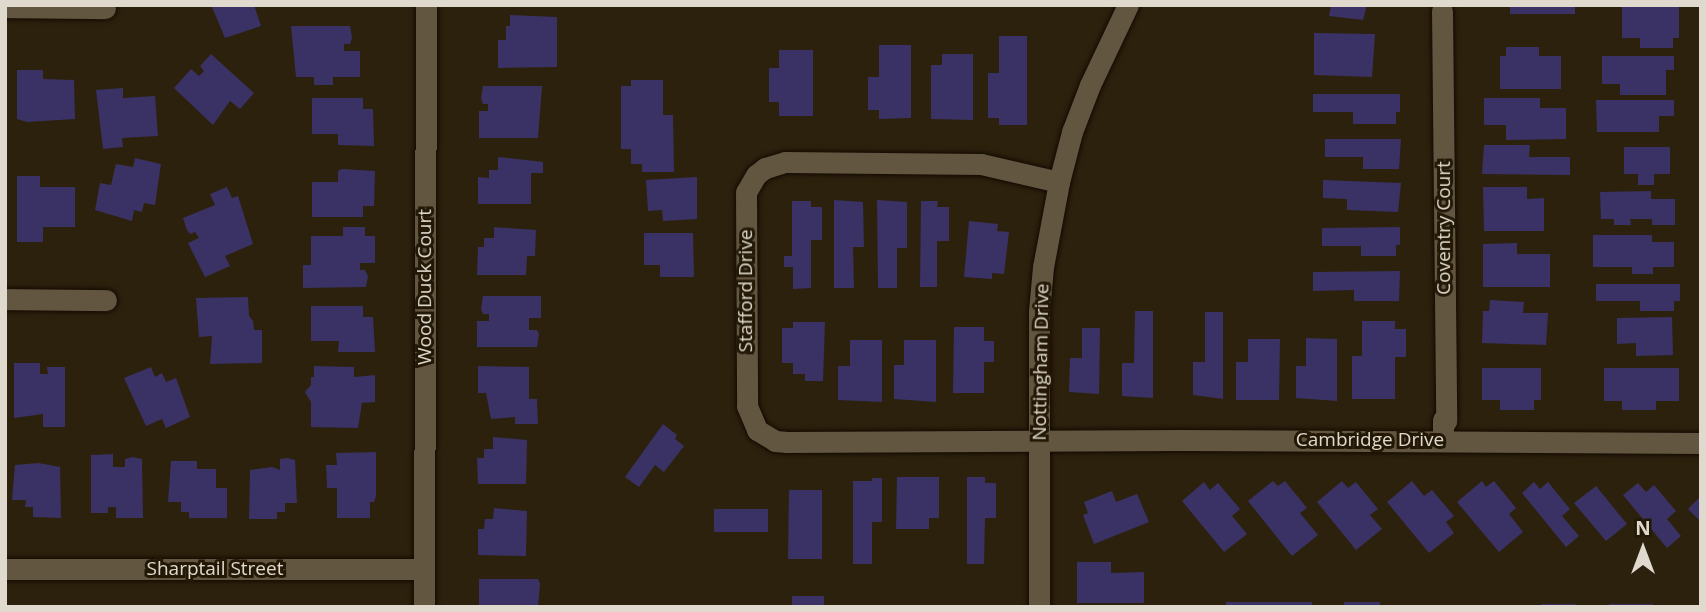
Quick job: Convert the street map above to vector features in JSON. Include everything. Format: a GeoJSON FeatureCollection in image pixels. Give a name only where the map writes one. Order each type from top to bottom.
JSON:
{"type":"FeatureCollection","features":[{"type":"Feature","properties":{"kind":"street","name":"Wood Duck Court"},"geometry":{"type":"LineString","coordinates":[[424,607],[426,5]]}},
{"type":"Feature","properties":{"kind":"street","name":"Nottingham Drive"},"geometry":{"type":"LineString","coordinates":[[1038,607],[1039,311],[1059,182],[1090,85],[1128,5]]}},
{"type":"Feature","properties":{"kind":"street"},"geometry":{"type":"LineString","coordinates":[[5,6],[105,8]]}},
{"type":"Feature","properties":{"kind":"street","name":"Coventry Court"},"geometry":{"type":"LineString","coordinates":[[1442,11],[1446,407],[1443,440]]}},
{"type":"Feature","properties":{"kind":"street","name":"Stafford Drive"},"geometry":{"type":"LineString","coordinates":[[1039,442],[787,442],[775,441],[757,430],[747,406],[746,192],[756,175],[765,168],[785,162],[981,164],[1059,182]]}},
{"type":"Feature","properties":{"kind":"street"},"geometry":{"type":"LineString","coordinates":[[5,299],[106,300]]}},
{"type":"Feature","properties":{"kind":"street","name":"Cambridge Drive"},"geometry":{"type":"LineString","coordinates":[[1039,442],[1443,440],[1701,443]]}},
{"type":"Feature","properties":{"kind":"street","name":"Sharptail Street"},"geometry":{"type":"LineString","coordinates":[[5,569],[424,569]]}},
{"type":"Feature","properties":{"kind":"building"},"geometry":{"type":"Polygon","coordinates":[[[254,5],[261,26],[225,38],[212,7],[254,5]]]}},
{"type":"Feature","properties":{"kind":"building"},"geometry":{"type":"Polygon","coordinates":[[[1331,5],[1367,5],[1363,20],[1329,16],[1331,5]]]}},
{"type":"Feature","properties":{"kind":"building"},"geometry":{"type":"Polygon","coordinates":[[[1510,5],[1575,5],[1575,14],[1510,14],[1510,5]]]}},
{"type":"Feature","properties":{"kind":"building"},"geometry":{"type":"Polygon","coordinates":[[[1679,5],[1679,38],[1673,38],[1673,48],[1640,48],[1640,38],[1622,38],[1622,6],[1679,5]]]}},
{"type":"Feature","properties":{"kind":"building"},"geometry":{"type":"Polygon","coordinates":[[[510,15],[557,17],[557,67],[498,68],[498,40],[506,40],[506,26],[510,26],[510,15]]]}},
{"type":"Feature","properties":{"kind":"building"},"geometry":{"type":"Polygon","coordinates":[[[291,26],[350,26],[352,38],[350,44],[344,44],[344,51],[360,51],[360,77],[333,77],[333,85],[314,85],[314,77],[296,77],[291,26]]]}},
{"type":"Feature","properties":{"kind":"building"},"geometry":{"type":"Polygon","coordinates":[[[1314,33],[1375,34],[1372,77],[1314,75],[1314,33]]]}},
{"type":"Feature","properties":{"kind":"building"},"geometry":{"type":"Polygon","coordinates":[[[999,36],[1027,36],[1027,125],[999,125],[999,118],[988,118],[988,73],[999,73],[999,36]]]}},
{"type":"Feature","properties":{"kind":"building"},"geometry":{"type":"Polygon","coordinates":[[[879,45],[911,45],[911,118],[879,119],[879,110],[868,110],[868,77],[879,77],[879,45]]]}},
{"type":"Feature","properties":{"kind":"building"},"geometry":{"type":"Polygon","coordinates":[[[1506,47],[1539,47],[1539,56],[1561,56],[1561,89],[1500,89],[1500,56],[1506,56],[1506,47]]]}},
{"type":"Feature","properties":{"kind":"building"},"geometry":{"type":"Polygon","coordinates":[[[779,50],[813,50],[813,116],[779,116],[779,102],[769,102],[769,68],[779,68],[779,50]]]}},
{"type":"Feature","properties":{"kind":"building"},"geometry":{"type":"Polygon","coordinates":[[[211,54],[254,93],[240,109],[230,101],[213,125],[174,88],[191,69],[199,76],[204,71],[200,66],[211,54]]]}},
{"type":"Feature","properties":{"kind":"building"},"geometry":{"type":"Polygon","coordinates":[[[942,54],[973,54],[973,120],[931,119],[931,65],[942,65],[942,54]]]}},
{"type":"Feature","properties":{"kind":"building"},"geometry":{"type":"Polygon","coordinates":[[[1602,56],[1674,56],[1674,70],[1666,70],[1666,95],[1620,95],[1620,84],[1602,84],[1602,56]]]}},
{"type":"Feature","properties":{"kind":"building"},"geometry":{"type":"Polygon","coordinates":[[[17,70],[43,70],[43,79],[74,80],[75,119],[27,122],[17,119],[17,70]]]}},
{"type":"Feature","properties":{"kind":"building"},"geometry":{"type":"Polygon","coordinates":[[[631,80],[663,80],[663,115],[673,115],[674,172],[642,172],[642,164],[631,164],[631,149],[621,149],[621,86],[631,86],[631,80]]]}},
{"type":"Feature","properties":{"kind":"building"},"geometry":{"type":"Polygon","coordinates":[[[483,86],[542,86],[538,138],[479,138],[479,111],[488,111],[488,104],[483,104],[481,98],[483,86]]]}},
{"type":"Feature","properties":{"kind":"building"},"geometry":{"type":"Polygon","coordinates":[[[123,88],[123,98],[155,96],[158,136],[122,138],[123,147],[103,149],[96,90],[123,88]]]}},
{"type":"Feature","properties":{"kind":"building"},"geometry":{"type":"Polygon","coordinates":[[[1313,94],[1400,94],[1400,112],[1396,112],[1396,124],[1353,124],[1353,112],[1313,112],[1313,94]]]}},
{"type":"Feature","properties":{"kind":"building"},"geometry":{"type":"Polygon","coordinates":[[[312,98],[363,98],[363,109],[373,109],[374,146],[338,145],[338,134],[312,134],[312,98]]]}},
{"type":"Feature","properties":{"kind":"building"},"geometry":{"type":"Polygon","coordinates":[[[1484,98],[1540,98],[1540,108],[1566,108],[1566,139],[1506,140],[1506,125],[1484,125],[1484,98]]]}},
{"type":"Feature","properties":{"kind":"building"},"geometry":{"type":"Polygon","coordinates":[[[1596,100],[1674,100],[1674,116],[1659,116],[1659,132],[1597,132],[1596,100]]]}},
{"type":"Feature","properties":{"kind":"building"},"geometry":{"type":"Polygon","coordinates":[[[1325,139],[1401,139],[1399,169],[1363,169],[1363,157],[1325,157],[1325,139]]]}},
{"type":"Feature","properties":{"kind":"building"},"geometry":{"type":"Polygon","coordinates":[[[1484,145],[1530,145],[1529,157],[1570,157],[1570,175],[1482,174],[1484,145]]]}},
{"type":"Feature","properties":{"kind":"building"},"geometry":{"type":"Polygon","coordinates":[[[1624,147],[1670,147],[1670,174],[1654,174],[1654,185],[1638,185],[1638,174],[1624,174],[1624,147]]]}},
{"type":"Feature","properties":{"kind":"building"},"geometry":{"type":"Polygon","coordinates":[[[498,157],[543,162],[543,173],[531,173],[531,204],[478,204],[478,177],[489,178],[489,170],[498,170],[498,157]]]}},
{"type":"Feature","properties":{"kind":"building"},"geometry":{"type":"Polygon","coordinates":[[[135,158],[161,164],[155,205],[144,203],[142,212],[134,210],[132,221],[95,210],[100,183],[111,185],[116,164],[133,167],[135,158]]]}},
{"type":"Feature","properties":{"kind":"building"},"geometry":{"type":"Polygon","coordinates":[[[338,171],[375,171],[374,206],[363,206],[363,217],[312,217],[312,182],[338,182],[338,171]]]}},
{"type":"Feature","properties":{"kind":"building"},"geometry":{"type":"Polygon","coordinates":[[[17,176],[40,176],[40,187],[75,187],[75,227],[43,227],[43,242],[17,242],[17,176]]]}},
{"type":"Feature","properties":{"kind":"building"},"geometry":{"type":"Polygon","coordinates":[[[697,177],[697,219],[663,221],[662,210],[648,211],[646,180],[697,177]]]}},
{"type":"Feature","properties":{"kind":"building"},"geometry":{"type":"Polygon","coordinates":[[[1323,180],[1401,183],[1398,212],[1347,210],[1347,199],[1323,198],[1323,180]]]}},
{"type":"Feature","properties":{"kind":"building"},"geometry":{"type":"Polygon","coordinates":[[[227,187],[232,198],[238,196],[253,244],[225,256],[230,266],[205,277],[188,243],[199,238],[195,232],[190,234],[183,218],[215,205],[210,194],[227,187]]]}},
{"type":"Feature","properties":{"kind":"building"},"geometry":{"type":"Polygon","coordinates":[[[1483,187],[1527,187],[1527,199],[1544,198],[1544,231],[1484,231],[1483,187]]]}},
{"type":"Feature","properties":{"kind":"building"},"geometry":{"type":"Polygon","coordinates":[[[1651,191],[1651,199],[1675,199],[1675,225],[1652,225],[1652,219],[1630,219],[1631,225],[1614,225],[1614,219],[1601,219],[1600,192],[1651,191]]]}},
{"type":"Feature","properties":{"kind":"building"},"geometry":{"type":"Polygon","coordinates":[[[834,200],[863,202],[864,247],[853,247],[854,288],[834,288],[834,200]]]}},
{"type":"Feature","properties":{"kind":"building"},"geometry":{"type":"Polygon","coordinates":[[[877,200],[907,202],[907,248],[897,248],[897,288],[878,288],[877,200]]]}},
{"type":"Feature","properties":{"kind":"building"},"geometry":{"type":"Polygon","coordinates":[[[792,201],[811,201],[811,207],[822,207],[822,240],[811,240],[811,288],[793,289],[793,267],[784,267],[784,256],[792,256],[792,201]]]}},
{"type":"Feature","properties":{"kind":"building"},"geometry":{"type":"Polygon","coordinates":[[[921,201],[938,201],[937,207],[949,207],[949,241],[937,241],[937,287],[920,287],[921,201]]]}},
{"type":"Feature","properties":{"kind":"building"},"geometry":{"type":"Polygon","coordinates":[[[969,221],[998,224],[997,231],[1009,232],[1004,274],[992,273],[992,279],[964,277],[969,221]]]}},
{"type":"Feature","properties":{"kind":"building"},"geometry":{"type":"Polygon","coordinates":[[[343,227],[365,227],[365,236],[375,236],[375,263],[360,263],[360,270],[365,270],[368,276],[366,287],[303,288],[303,265],[311,265],[311,236],[343,236],[343,227]]]}},
{"type":"Feature","properties":{"kind":"building"},"geometry":{"type":"Polygon","coordinates":[[[494,227],[536,230],[535,256],[527,256],[526,275],[477,275],[478,247],[484,247],[484,238],[494,238],[494,227]]]}},
{"type":"Feature","properties":{"kind":"building"},"geometry":{"type":"Polygon","coordinates":[[[1400,227],[1400,245],[1396,245],[1396,256],[1361,256],[1361,246],[1322,246],[1322,228],[1400,227]]]}},
{"type":"Feature","properties":{"kind":"building"},"geometry":{"type":"Polygon","coordinates":[[[644,233],[693,233],[694,277],[660,277],[660,265],[644,265],[644,233]]]}},
{"type":"Feature","properties":{"kind":"building"},"geometry":{"type":"Polygon","coordinates":[[[1593,235],[1652,235],[1652,242],[1674,242],[1674,267],[1653,267],[1653,274],[1632,274],[1632,267],[1593,267],[1593,235]]]}},
{"type":"Feature","properties":{"kind":"building"},"geometry":{"type":"Polygon","coordinates":[[[1517,243],[1517,254],[1550,254],[1550,287],[1483,287],[1483,244],[1517,243]]]}},
{"type":"Feature","properties":{"kind":"building"},"geometry":{"type":"Polygon","coordinates":[[[1400,271],[1399,301],[1354,301],[1354,290],[1313,291],[1313,272],[1400,271]]]}},
{"type":"Feature","properties":{"kind":"building"},"geometry":{"type":"Polygon","coordinates":[[[1596,284],[1680,284],[1680,301],[1674,301],[1674,311],[1640,311],[1640,301],[1596,301],[1596,284]]]}},
{"type":"Feature","properties":{"kind":"building"},"geometry":{"type":"Polygon","coordinates":[[[483,296],[541,296],[541,318],[529,318],[529,330],[537,330],[539,334],[537,347],[477,347],[477,321],[489,321],[489,314],[483,314],[481,309],[483,296]]]}},
{"type":"Feature","properties":{"kind":"building"},"geometry":{"type":"Polygon","coordinates":[[[248,297],[249,316],[254,330],[262,330],[262,363],[210,364],[212,336],[199,337],[196,298],[248,297]]]}},
{"type":"Feature","properties":{"kind":"building"},"geometry":{"type":"Polygon","coordinates":[[[1490,300],[1524,302],[1523,313],[1548,313],[1546,345],[1482,343],[1483,311],[1489,311],[1490,300]]]}},
{"type":"Feature","properties":{"kind":"building"},"geometry":{"type":"Polygon","coordinates":[[[311,306],[363,306],[363,317],[373,317],[375,352],[338,352],[339,341],[311,341],[311,306]]]}},
{"type":"Feature","properties":{"kind":"building"},"geometry":{"type":"Polygon","coordinates":[[[1135,311],[1153,311],[1153,398],[1122,396],[1122,363],[1134,363],[1135,311]]]}},
{"type":"Feature","properties":{"kind":"building"},"geometry":{"type":"Polygon","coordinates":[[[1205,312],[1223,312],[1223,399],[1193,395],[1193,362],[1205,362],[1205,312]]]}},
{"type":"Feature","properties":{"kind":"building"},"geometry":{"type":"Polygon","coordinates":[[[1672,317],[1673,355],[1636,356],[1636,343],[1617,344],[1617,318],[1672,317]]]}},
{"type":"Feature","properties":{"kind":"building"},"geometry":{"type":"Polygon","coordinates":[[[1362,321],[1395,321],[1395,329],[1406,329],[1406,357],[1395,357],[1395,399],[1352,399],[1352,356],[1362,356],[1362,321]]]}},
{"type":"Feature","properties":{"kind":"building"},"geometry":{"type":"Polygon","coordinates":[[[793,322],[825,322],[823,381],[805,381],[805,374],[793,374],[793,363],[782,363],[782,328],[793,328],[793,322]]]}},
{"type":"Feature","properties":{"kind":"building"},"geometry":{"type":"Polygon","coordinates":[[[954,327],[984,327],[984,341],[994,341],[994,362],[984,362],[984,393],[953,393],[954,327]]]}},
{"type":"Feature","properties":{"kind":"building"},"geometry":{"type":"Polygon","coordinates":[[[1082,328],[1100,328],[1099,394],[1069,392],[1070,358],[1082,358],[1082,328]]]}},
{"type":"Feature","properties":{"kind":"building"},"geometry":{"type":"Polygon","coordinates":[[[1306,338],[1337,339],[1337,401],[1296,398],[1296,366],[1306,366],[1306,338]]]}},
{"type":"Feature","properties":{"kind":"building"},"geometry":{"type":"Polygon","coordinates":[[[1248,339],[1280,339],[1279,400],[1236,400],[1236,362],[1248,362],[1248,339]]]}},
{"type":"Feature","properties":{"kind":"building"},"geometry":{"type":"Polygon","coordinates":[[[850,340],[882,340],[882,402],[838,400],[838,366],[850,366],[850,340]]]}},
{"type":"Feature","properties":{"kind":"building"},"geometry":{"type":"Polygon","coordinates":[[[904,340],[936,340],[936,402],[894,399],[894,365],[904,365],[904,340]]]}},
{"type":"Feature","properties":{"kind":"building"},"geometry":{"type":"Polygon","coordinates":[[[14,363],[40,363],[40,374],[48,374],[47,367],[65,367],[65,427],[43,427],[43,414],[14,418],[14,363]]]}},
{"type":"Feature","properties":{"kind":"building"},"geometry":{"type":"Polygon","coordinates":[[[314,366],[354,367],[354,377],[375,375],[375,402],[362,403],[358,428],[311,427],[311,402],[305,392],[311,385],[311,377],[314,377],[314,366]]]}},
{"type":"Feature","properties":{"kind":"building"},"geometry":{"type":"Polygon","coordinates":[[[478,366],[529,367],[529,399],[537,399],[538,424],[515,424],[515,417],[491,419],[486,393],[478,393],[478,366]]]}},
{"type":"Feature","properties":{"kind":"building"},"geometry":{"type":"Polygon","coordinates":[[[151,367],[155,377],[162,373],[166,382],[176,378],[190,417],[166,428],[162,419],[146,426],[124,378],[151,367]]]}},
{"type":"Feature","properties":{"kind":"building"},"geometry":{"type":"Polygon","coordinates":[[[1482,368],[1541,368],[1541,400],[1534,400],[1534,410],[1500,410],[1500,400],[1482,400],[1482,368]]]}},
{"type":"Feature","properties":{"kind":"building"},"geometry":{"type":"Polygon","coordinates":[[[1604,368],[1679,368],[1679,401],[1656,401],[1656,410],[1622,410],[1622,401],[1604,401],[1604,368]]]}},
{"type":"Feature","properties":{"kind":"building"},"geometry":{"type":"Polygon","coordinates":[[[663,424],[677,435],[675,439],[684,446],[664,472],[655,465],[639,487],[625,477],[663,424]]]}},
{"type":"Feature","properties":{"kind":"building"},"geometry":{"type":"Polygon","coordinates":[[[493,437],[527,440],[526,484],[478,484],[477,458],[484,458],[484,449],[493,449],[493,437]]]}},
{"type":"Feature","properties":{"kind":"building"},"geometry":{"type":"Polygon","coordinates":[[[376,452],[376,496],[374,502],[370,502],[370,518],[337,518],[337,488],[327,488],[326,465],[337,465],[336,453],[376,452]]]}},
{"type":"Feature","properties":{"kind":"building"},"geometry":{"type":"Polygon","coordinates":[[[113,454],[113,467],[125,467],[125,459],[132,457],[142,459],[143,518],[116,518],[116,507],[108,507],[108,513],[91,513],[91,455],[113,454]]]}},
{"type":"Feature","properties":{"kind":"building"},"geometry":{"type":"Polygon","coordinates":[[[280,459],[295,460],[297,503],[285,503],[285,512],[277,512],[277,519],[249,519],[250,470],[272,467],[280,470],[280,459]]]}},
{"type":"Feature","properties":{"kind":"building"},"geometry":{"type":"Polygon","coordinates":[[[171,461],[197,461],[197,469],[216,469],[216,488],[227,488],[227,518],[189,518],[189,512],[181,512],[181,502],[168,502],[171,461]]]}},
{"type":"Feature","properties":{"kind":"building"},"geometry":{"type":"Polygon","coordinates":[[[38,463],[60,467],[61,518],[33,517],[33,507],[25,507],[26,500],[12,500],[15,465],[38,463]]]}},
{"type":"Feature","properties":{"kind":"building"},"geometry":{"type":"Polygon","coordinates":[[[897,477],[939,477],[939,518],[929,518],[929,529],[896,529],[897,477]]]}},
{"type":"Feature","properties":{"kind":"building"},"geometry":{"type":"Polygon","coordinates":[[[967,477],[985,477],[985,483],[996,483],[996,518],[985,518],[984,564],[967,564],[967,477]]]}},
{"type":"Feature","properties":{"kind":"building"},"geometry":{"type":"Polygon","coordinates":[[[872,478],[882,478],[882,522],[872,522],[872,564],[853,564],[853,481],[872,481],[872,478]]]}},
{"type":"Feature","properties":{"kind":"building"},"geometry":{"type":"Polygon","coordinates":[[[1273,481],[1278,486],[1285,481],[1307,508],[1300,513],[1318,535],[1292,556],[1248,501],[1273,481]]]}},
{"type":"Feature","properties":{"kind":"building"},"geometry":{"type":"Polygon","coordinates":[[[1342,481],[1348,488],[1356,482],[1378,509],[1370,515],[1382,529],[1356,550],[1317,502],[1342,481]]]}},
{"type":"Feature","properties":{"kind":"building"},"geometry":{"type":"Polygon","coordinates":[[[1412,481],[1424,496],[1432,490],[1454,516],[1446,522],[1454,533],[1429,553],[1387,502],[1412,481]]]}},
{"type":"Feature","properties":{"kind":"building"},"geometry":{"type":"Polygon","coordinates":[[[1482,481],[1486,487],[1494,481],[1516,508],[1509,514],[1523,532],[1499,552],[1457,502],[1482,481]]]}},
{"type":"Feature","properties":{"kind":"building"},"geometry":{"type":"Polygon","coordinates":[[[1204,482],[1210,490],[1218,483],[1240,509],[1232,516],[1247,534],[1224,552],[1182,501],[1204,482]]]}},
{"type":"Feature","properties":{"kind":"building"},"geometry":{"type":"Polygon","coordinates":[[[1534,482],[1540,489],[1548,482],[1570,509],[1562,516],[1579,536],[1566,547],[1522,493],[1534,482]]]}},
{"type":"Feature","properties":{"kind":"building"},"geometry":{"type":"Polygon","coordinates":[[[1638,483],[1646,492],[1654,485],[1676,511],[1667,519],[1681,536],[1667,548],[1623,495],[1638,483]]]}},
{"type":"Feature","properties":{"kind":"building"},"geometry":{"type":"Polygon","coordinates":[[[1596,486],[1627,524],[1606,541],[1574,503],[1596,486]]]}},
{"type":"Feature","properties":{"kind":"building"},"geometry":{"type":"Polygon","coordinates":[[[789,490],[822,490],[822,559],[788,559],[789,490]]]}},
{"type":"Feature","properties":{"kind":"building"},"geometry":{"type":"Polygon","coordinates":[[[1112,491],[1116,502],[1137,494],[1149,522],[1094,544],[1083,515],[1088,513],[1084,502],[1112,491]]]}},
{"type":"Feature","properties":{"kind":"building"},"geometry":{"type":"Polygon","coordinates":[[[1701,496],[1701,522],[1688,509],[1701,496]]]}},
{"type":"Feature","properties":{"kind":"building"},"geometry":{"type":"Polygon","coordinates":[[[494,508],[527,511],[526,556],[478,555],[478,529],[484,529],[485,519],[493,519],[494,508]]]}},
{"type":"Feature","properties":{"kind":"building"},"geometry":{"type":"Polygon","coordinates":[[[714,509],[768,509],[768,532],[714,532],[714,509]]]}},
{"type":"Feature","properties":{"kind":"building"},"geometry":{"type":"Polygon","coordinates":[[[1077,562],[1111,562],[1111,573],[1144,572],[1144,603],[1077,603],[1077,562]]]}},
{"type":"Feature","properties":{"kind":"building"},"geometry":{"type":"Polygon","coordinates":[[[479,579],[538,579],[538,607],[479,605],[479,579]]]}},
{"type":"Feature","properties":{"kind":"building"},"geometry":{"type":"Polygon","coordinates":[[[792,596],[824,596],[824,607],[792,607],[792,596]]]}},
{"type":"Feature","properties":{"kind":"building"},"geometry":{"type":"Polygon","coordinates":[[[1226,602],[1312,602],[1312,607],[1226,607],[1226,602]]]}},
{"type":"Feature","properties":{"kind":"building"},"geometry":{"type":"Polygon","coordinates":[[[1344,602],[1380,602],[1380,607],[1344,607],[1344,602]]]}},
{"type":"Feature","properties":{"kind":"building"},"geometry":{"type":"Polygon","coordinates":[[[1542,604],[1576,604],[1576,607],[1542,607],[1542,604]]]}},
{"type":"Feature","properties":{"kind":"building"},"geometry":{"type":"Polygon","coordinates":[[[1609,604],[1653,604],[1653,607],[1609,607],[1609,604]]]}}]}
